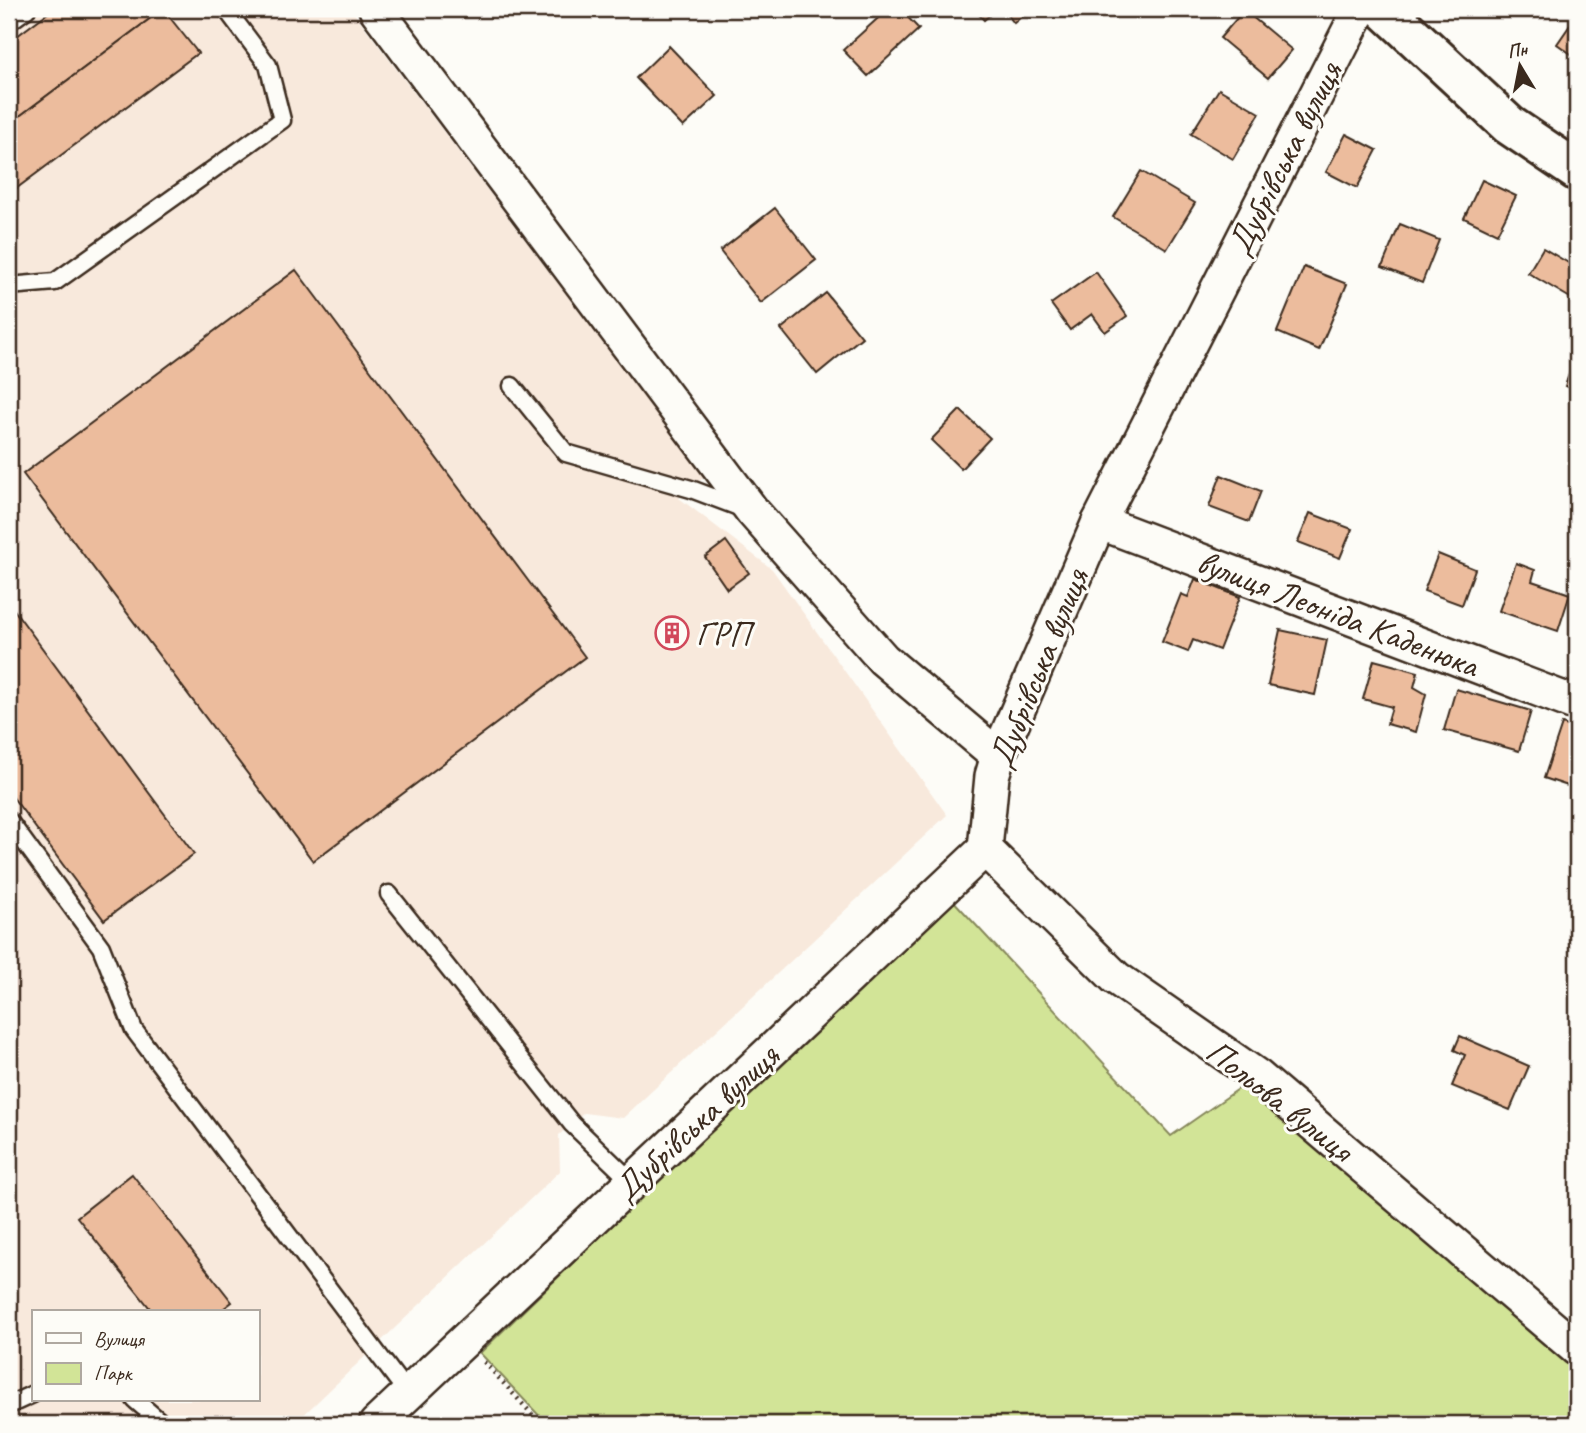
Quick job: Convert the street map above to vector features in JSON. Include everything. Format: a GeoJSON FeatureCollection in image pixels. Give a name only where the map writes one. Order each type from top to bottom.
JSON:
{"type":"FeatureCollection","features":[{"type":"Feature","properties":{"kind":"main road"},"geometry":{"type":"LineString","coordinates":[[1384,9],[1510,125],[1577,171]]}},
{"type":"Feature","properties":{"kind":"street"},"geometry":{"type":"LineString","coordinates":[[376,9],[753,512],[883,659],[998,756]]}},
{"type":"Feature","properties":{"kind":"street","name":"Дубрівська вулиця"},"geometry":{"type":"LineString","coordinates":[[376,1424],[985,849],[992,776],[998,756],[1099,522],[1360,9]]}},
{"type":"Feature","properties":{"kind":"street","name":"вулиця Леоніда Каденюка"},"geometry":{"type":"LineString","coordinates":[[1099,522],[1577,704]]}},
{"type":"Feature","properties":{"kind":"street","name":"Польова вулиця"},"geometry":{"type":"LineString","coordinates":[[985,849],[1116,978],[1257,1076],[1577,1349]]}},
{"type":"Feature","properties":{"kind":"lane"},"geometry":{"type":"LineString","coordinates":[[9,22],[27,9]]}},
{"type":"Feature","properties":{"kind":"lane"},"geometry":{"type":"LineString","coordinates":[[9,285],[55,282],[282,120],[268,65],[226,9]]}},
{"type":"Feature","properties":{"kind":"lane"},"geometry":{"type":"LineString","coordinates":[[512,386],[566,453],[691,489],[753,512]]}},
{"type":"Feature","properties":{"kind":"lane"},"geometry":{"type":"LineString","coordinates":[[9,821],[101,947],[134,1030],[408,1394]]}},
{"type":"Feature","properties":{"kind":"lane"},"geometry":{"type":"LineString","coordinates":[[389,894],[572,1124],[632,1182]]}},
{"type":"Feature","properties":{"kind":"lane"},"geometry":{"type":"LineString","coordinates":[[9,1405],[32,1394]]}},
{"type":"Feature","properties":{"kind":"lane"},"geometry":{"type":"LineString","coordinates":[[137,1402],[163,1424]]}},
{"type":"Feature","properties":{"kind":"path"},"geometry":{"type":"LineString","coordinates":[[464,1341],[541,1424]]}},
{"type":"Feature","properties":{"kind":"path"},"geometry":{"type":"LineString","coordinates":[[1545,1424],[1577,1415]]}},
{"type":"Feature","properties":{"kind":"shaded area"},"geometry":{"type":"Polygon","coordinates":[[[9,9],[351,9],[704,477],[679,498],[772,569],[947,815],[623,1118],[584,1113],[559,1135],[560,1171],[294,1424],[9,1424],[9,9]]]}},
{"type":"Feature","properties":{"kind":"green space"},"geometry":{"type":"Polygon","coordinates":[[[950,897],[1171,1136],[1257,1076],[1577,1349],[1577,1424],[547,1424],[480,1353],[950,897]]]}},
{"type":"Feature","properties":{"kind":"building"},"geometry":{"type":"Polygon","coordinates":[[[53,9],[163,9],[9,124],[9,42],[53,9]]]}},
{"type":"Feature","properties":{"kind":"building"},"geometry":{"type":"Polygon","coordinates":[[[163,9],[198,53],[9,194],[9,124],[163,9]]]}},
{"type":"Feature","properties":{"kind":"building"},"geometry":{"type":"Polygon","coordinates":[[[888,9],[900,9],[919,29],[868,76],[843,50],[888,9]]]}},
{"type":"Feature","properties":{"kind":"building"},"geometry":{"type":"Polygon","coordinates":[[[974,9],[997,9],[984,20],[974,9]]]}},
{"type":"Feature","properties":{"kind":"building"},"geometry":{"type":"Polygon","coordinates":[[[1003,9],[1030,9],[1014,23],[1003,9]]]}},
{"type":"Feature","properties":{"kind":"building"},"geometry":{"type":"Polygon","coordinates":[[[1244,10],[1292,50],[1268,78],[1220,38],[1244,10]]]}},
{"type":"Feature","properties":{"kind":"building"},"geometry":{"type":"Polygon","coordinates":[[[1577,15],[1577,58],[1557,44],[1577,15]]]}},
{"type":"Feature","properties":{"kind":"building"},"geometry":{"type":"Polygon","coordinates":[[[669,46],[717,96],[683,127],[636,78],[669,46]]]}},
{"type":"Feature","properties":{"kind":"building"},"geometry":{"type":"Polygon","coordinates":[[[1219,89],[1260,113],[1233,159],[1191,134],[1219,89]]]}},
{"type":"Feature","properties":{"kind":"building"},"geometry":{"type":"Polygon","coordinates":[[[1346,134],[1377,150],[1357,188],[1326,172],[1346,134]]]}},
{"type":"Feature","properties":{"kind":"building"},"geometry":{"type":"Polygon","coordinates":[[[1141,171],[1195,203],[1167,249],[1113,217],[1141,171]]]}},
{"type":"Feature","properties":{"kind":"building"},"geometry":{"type":"Polygon","coordinates":[[[1482,180],[1516,196],[1497,234],[1464,218],[1482,180]]]}},
{"type":"Feature","properties":{"kind":"building"},"geometry":{"type":"Polygon","coordinates":[[[775,208],[816,260],[761,303],[720,251],[775,208]]]}},
{"type":"Feature","properties":{"kind":"building"},"geometry":{"type":"Polygon","coordinates":[[[1400,224],[1439,240],[1422,283],[1382,267],[1400,224]]]}},
{"type":"Feature","properties":{"kind":"building"},"geometry":{"type":"Polygon","coordinates":[[[1543,248],[1577,268],[1577,291],[1572,299],[1528,273],[1543,248]]]}},
{"type":"Feature","properties":{"kind":"building"},"geometry":{"type":"Polygon","coordinates":[[[1304,267],[1347,284],[1319,350],[1277,332],[1304,267]]]}},
{"type":"Feature","properties":{"kind":"building"},"geometry":{"type":"Polygon","coordinates":[[[296,270],[585,657],[313,861],[23,474],[296,270]]]}},
{"type":"Feature","properties":{"kind":"building"},"geometry":{"type":"Polygon","coordinates":[[[1096,272],[1127,316],[1105,332],[1092,314],[1070,330],[1051,304],[1096,272]]]}},
{"type":"Feature","properties":{"kind":"building"},"geometry":{"type":"Polygon","coordinates":[[[826,293],[862,337],[817,374],[781,329],[826,293]]]}},
{"type":"Feature","properties":{"kind":"building"},"geometry":{"type":"Polygon","coordinates":[[[1573,362],[1577,363],[1577,390],[1565,386],[1573,362]]]}},
{"type":"Feature","properties":{"kind":"building"},"geometry":{"type":"Polygon","coordinates":[[[960,410],[990,438],[961,469],[931,440],[960,410]]]}},
{"type":"Feature","properties":{"kind":"building"},"geometry":{"type":"Polygon","coordinates":[[[1221,475],[1261,491],[1249,522],[1209,507],[1221,475]]]}},
{"type":"Feature","properties":{"kind":"building"},"geometry":{"type":"Polygon","coordinates":[[[1310,513],[1352,529],[1340,558],[1298,542],[1310,513]]]}},
{"type":"Feature","properties":{"kind":"building"},"geometry":{"type":"Polygon","coordinates":[[[726,541],[749,573],[727,589],[705,557],[726,541]]]}},
{"type":"Feature","properties":{"kind":"building"},"geometry":{"type":"Polygon","coordinates":[[[1438,554],[1475,569],[1462,605],[1424,591],[1438,554]]]}},
{"type":"Feature","properties":{"kind":"building"},"geometry":{"type":"Polygon","coordinates":[[[1516,563],[1535,570],[1532,581],[1570,594],[1558,631],[1499,611],[1516,563]]]}},
{"type":"Feature","properties":{"kind":"building"},"geometry":{"type":"Polygon","coordinates":[[[1195,579],[1240,597],[1219,650],[1193,640],[1188,652],[1162,642],[1181,594],[1188,597],[1195,579]]]}},
{"type":"Feature","properties":{"kind":"building"},"geometry":{"type":"Polygon","coordinates":[[[9,603],[194,854],[104,920],[9,792],[9,603]]]}},
{"type":"Feature","properties":{"kind":"building","name":"ГРП"},"geometry":{"type":"Polygon","coordinates":[[[678,622],[684,632],[667,645],[660,635],[678,622]]]}},
{"type":"Feature","properties":{"kind":"building"},"geometry":{"type":"Polygon","coordinates":[[[1280,630],[1327,640],[1315,695],[1268,685],[1280,630]]]}},
{"type":"Feature","properties":{"kind":"building"},"geometry":{"type":"Polygon","coordinates":[[[1374,660],[1418,672],[1414,687],[1426,694],[1416,732],[1387,724],[1392,707],[1363,699],[1374,660]]]}},
{"type":"Feature","properties":{"kind":"building"},"geometry":{"type":"Polygon","coordinates":[[[1456,689],[1531,711],[1519,751],[1444,730],[1456,689]]]}},
{"type":"Feature","properties":{"kind":"building"},"geometry":{"type":"Polygon","coordinates":[[[1562,724],[1577,729],[1577,789],[1544,778],[1562,724]]]}},
{"type":"Feature","properties":{"kind":"building"},"geometry":{"type":"Polygon","coordinates":[[[1460,1036],[1529,1066],[1510,1110],[1452,1086],[1465,1055],[1454,1050],[1460,1036]]]}},
{"type":"Feature","properties":{"kind":"building"},"geometry":{"type":"Polygon","coordinates":[[[132,1174],[232,1302],[222,1310],[151,1310],[77,1217],[132,1174]]]}},
{"type":"Feature","properties":{"kind":"place","name":"ГРП"},"geometry":{"type":"Point","coordinates":[672,633]}}]}
